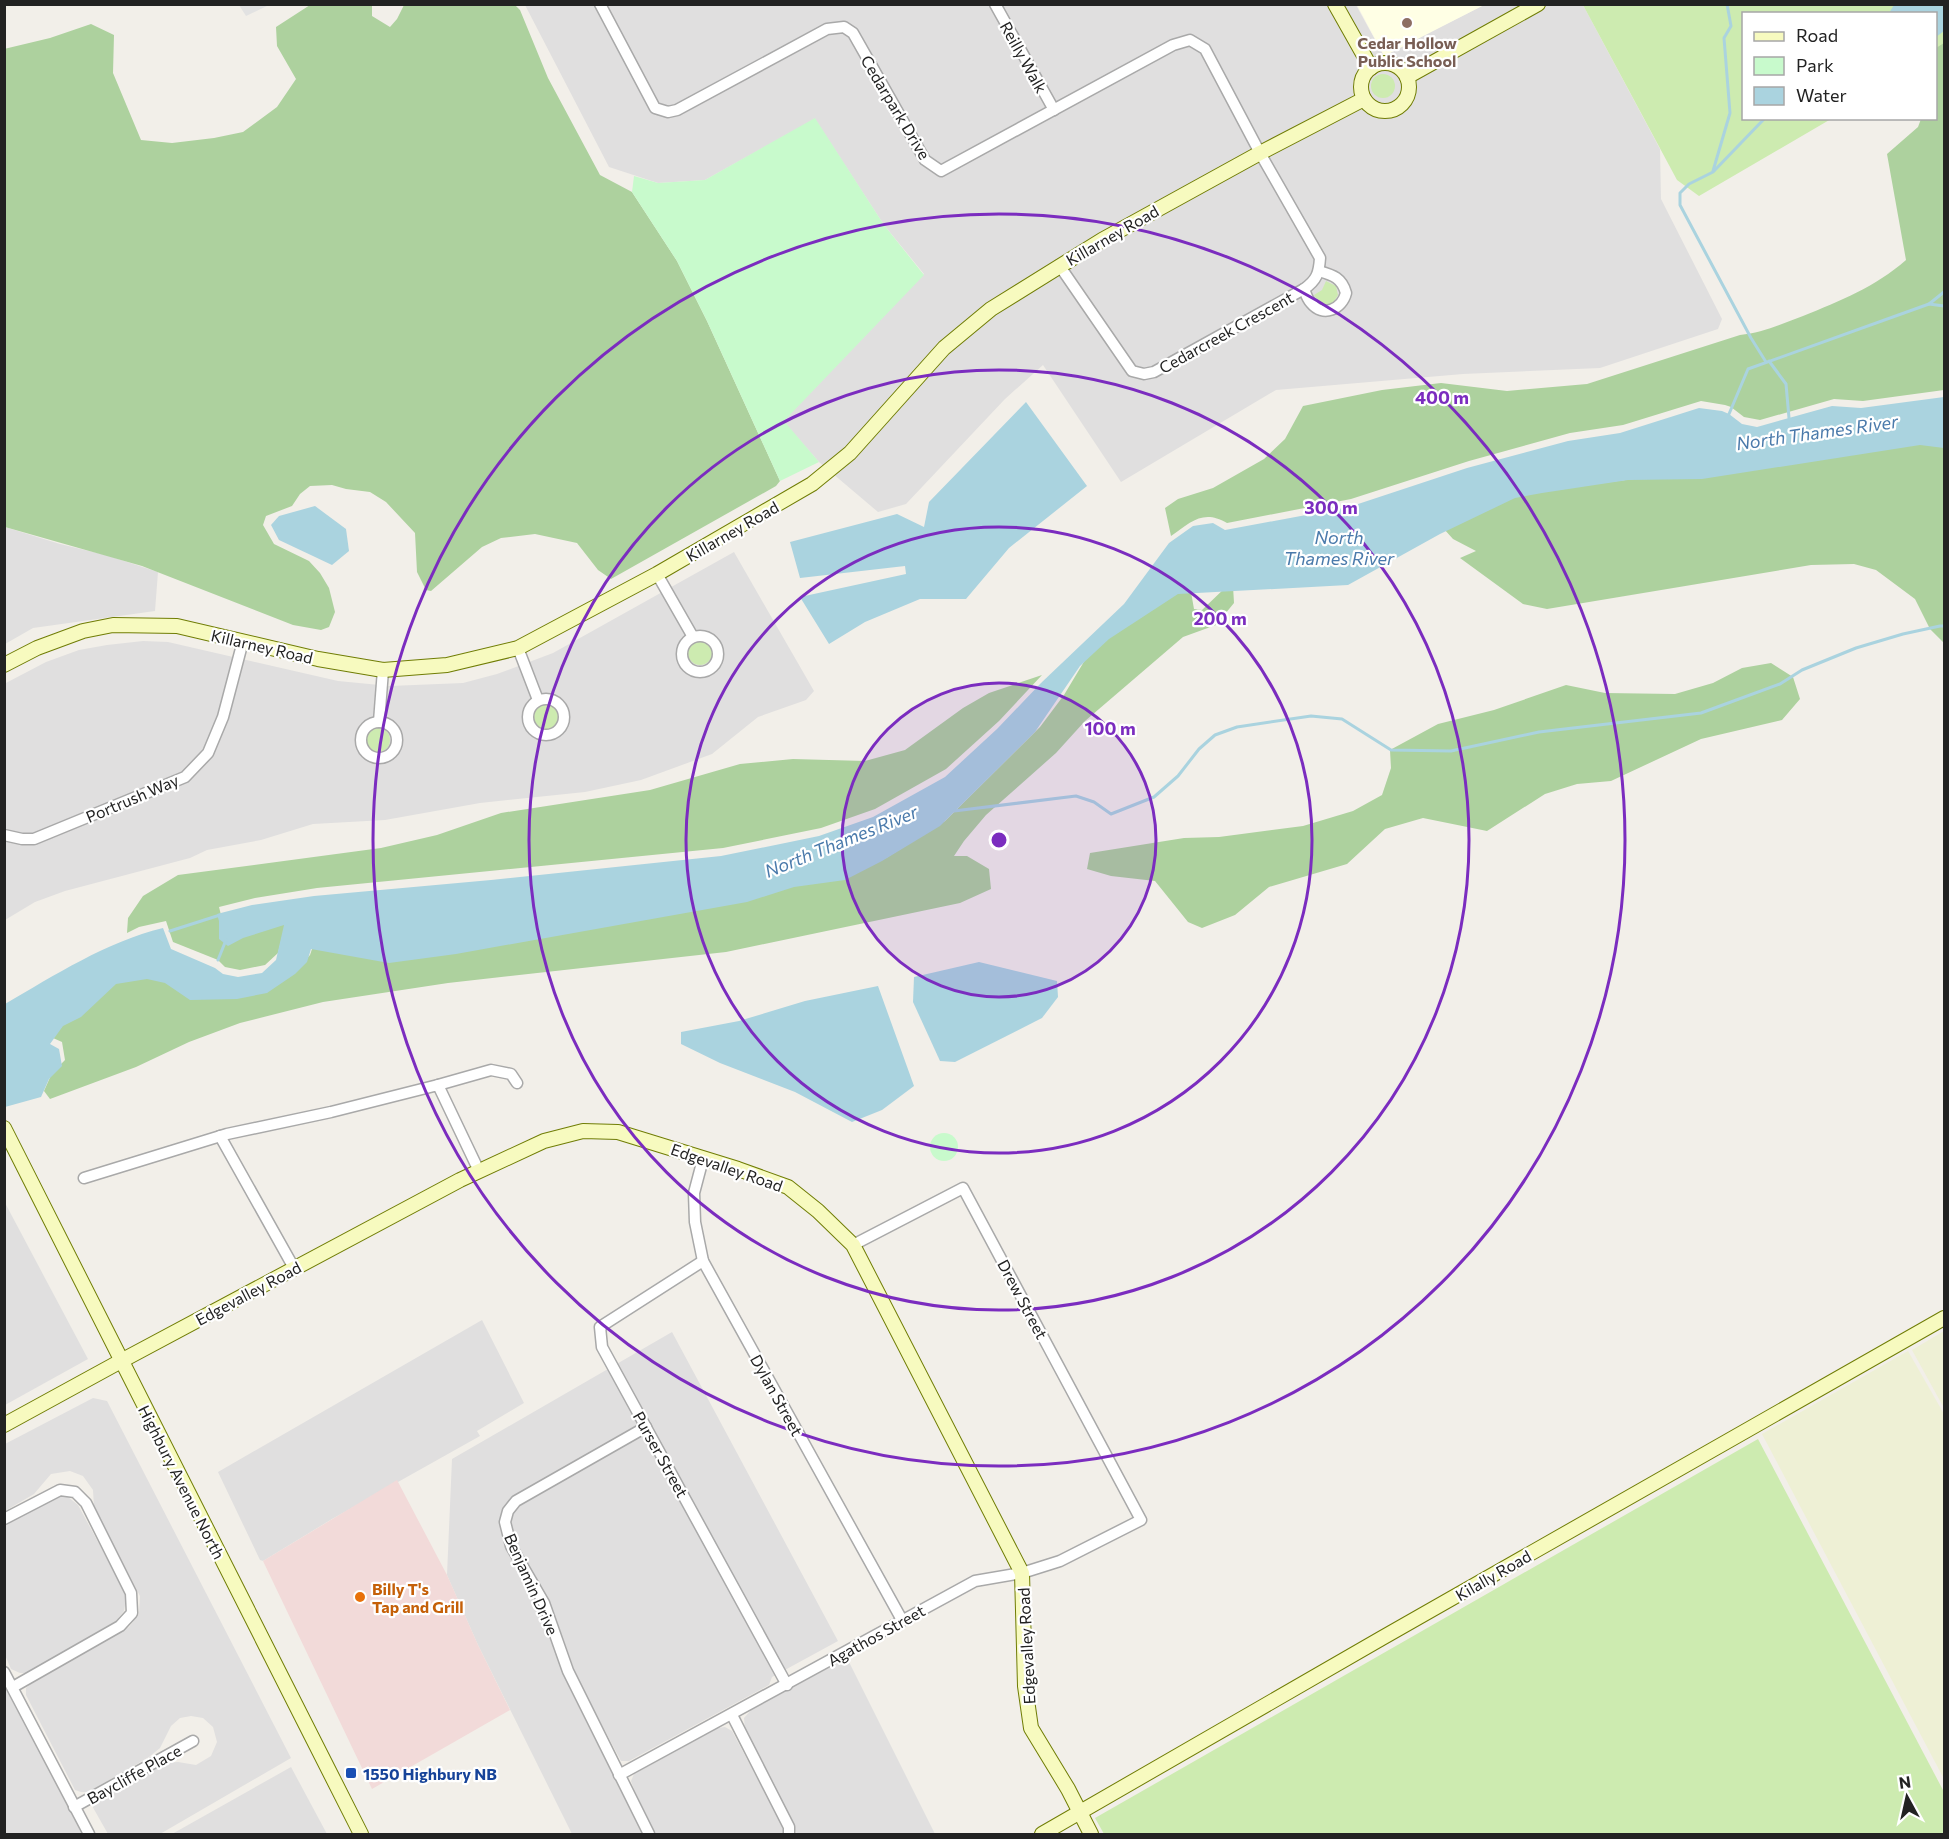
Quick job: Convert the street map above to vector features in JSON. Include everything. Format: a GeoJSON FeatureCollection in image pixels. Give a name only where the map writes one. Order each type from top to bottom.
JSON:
{"type":"FeatureCollection","features":[{"type":"Feature","properties":{"kind":"street","name":"Cedarpark Drive"},"geometry":{"type":"LineString","coordinates":[[600,4],[655,108],[668,112],[677,110],[827,29],[844,27],[853,33],[925,160],[941,171],[1173,45],[1190,40],[1205,49],[1260,153]]}},
{"type":"Feature","properties":{"kind":"street","name":"Reilly Walk"},"geometry":{"type":"LineString","coordinates":[[995,4],[1054,110]]}},
{"type":"Feature","properties":{"kind":"street"},"geometry":{"type":"LineString","coordinates":[[1335,4],[1371,68]]}},
{"type":"Feature","properties":{"kind":"street"},"geometry":{"type":"LineString","coordinates":[[1407,77],[1538,4]]}},
{"type":"Feature","properties":{"kind":"street"},"geometry":{"type":"LineString","coordinates":[[1390,64],[1398,67],[1407,77],[1409,90],[1407,98],[1395,110],[1381,111],[1373,108],[1364,99],[1361,89],[1362,81],[1371,68],[1390,64]]}},
{"type":"Feature","properties":{"kind":"street","name":"Killarney Road"},"geometry":{"type":"LineString","coordinates":[[4,665],[46,644],[83,631],[113,625],[177,626],[318,659],[383,670],[447,665],[518,648],[657,574],[812,484],[850,453],[944,348],[991,309],[1059,265],[1260,153],[1364,99]]}},
{"type":"Feature","properties":{"kind":"street"},"geometry":{"type":"LineString","coordinates":[[1260,153],[1320,258],[1319,272]]}},
{"type":"Feature","properties":{"kind":"street","name":"Cedarcreek Crescent"},"geometry":{"type":"LineString","coordinates":[[1059,265],[1132,371],[1143,374],[1154,372],[1305,289],[1315,280],[1319,272],[1335,276],[1342,283],[1346,293],[1339,306],[1328,311],[1315,308],[1308,299],[1305,289]]}},
{"type":"Feature","properties":{"kind":"street"},"geometry":{"type":"LineString","coordinates":[[657,574],[693,637]]}},
{"type":"Feature","properties":{"kind":"street","name":"Portrush Way"},"geometry":{"type":"LineString","coordinates":[[4,835],[34,839],[184,777],[208,753],[220,726],[243,640]]}},
{"type":"Feature","properties":{"kind":"street"},"geometry":{"type":"LineString","coordinates":[[518,648],[538,700]]}},
{"type":"Feature","properties":{"kind":"street"},"geometry":{"type":"LineString","coordinates":[[379,722],[383,670]]}},
{"type":"Feature","properties":{"kind":"street"},"geometry":{"type":"LineString","coordinates":[[84,1178],[219,1136],[331,1112],[490,1070],[512,1074],[517,1083]]}},
{"type":"Feature","properties":{"kind":"street"},"geometry":{"type":"LineString","coordinates":[[438,1085],[479,1172]]}},
{"type":"Feature","properties":{"kind":"street","name":"Highbury Avenue North"},"geometry":{"type":"LineString","coordinates":[[4,1128],[361,1834]]}},
{"type":"Feature","properties":{"kind":"street","name":"Edgevalley Road"},"geometry":{"type":"LineString","coordinates":[[4,1425],[294,1268],[479,1172],[544,1141],[582,1131],[618,1132],[788,1187],[818,1211],[853,1245],[1022,1573],[1025,1686],[1031,1728],[1068,1789],[1091,1834]]}},
{"type":"Feature","properties":{"kind":"street"},"geometry":{"type":"LineString","coordinates":[[219,1136],[294,1268]]}},
{"type":"Feature","properties":{"kind":"street","name":"Dylan Street"},"geometry":{"type":"LineString","coordinates":[[703,1159],[694,1193],[695,1222],[703,1261],[902,1620]]}},
{"type":"Feature","properties":{"kind":"street","name":"Drew Street"},"geometry":{"type":"LineString","coordinates":[[853,1245],[963,1188],[1141,1520]]}},
{"type":"Feature","properties":{"kind":"street","name":"Purser Street"},"geometry":{"type":"LineString","coordinates":[[703,1261],[600,1327],[602,1347],[788,1685]]}},
{"type":"Feature","properties":{"kind":"street","name":"Kilally Road"},"geometry":{"type":"LineString","coordinates":[[1042,1834],[1944,1318]]}},
{"type":"Feature","properties":{"kind":"street","name":"Benjamin Drive"},"geometry":{"type":"LineString","coordinates":[[646,1427],[516,1501],[508,1511],[505,1522],[511,1546],[544,1603],[568,1671],[650,1834]]}},
{"type":"Feature","properties":{"kind":"street"},"geometry":{"type":"LineString","coordinates":[[4,1519],[60,1490],[75,1492],[86,1503],[131,1593],[132,1613],[120,1626],[14,1687]]}},
{"type":"Feature","properties":{"kind":"street","name":"Agathos Street"},"geometry":{"type":"LineString","coordinates":[[619,1775],[788,1685],[975,1581],[1022,1573],[1060,1561],[1141,1520]]}},
{"type":"Feature","properties":{"kind":"street"},"geometry":{"type":"LineString","coordinates":[[4,1672],[14,1687],[89,1834]]}},
{"type":"Feature","properties":{"kind":"street"},"geometry":{"type":"LineString","coordinates":[[732,1715],[789,1827],[789,1834]]}},
{"type":"Feature","properties":{"kind":"street","name":"Baycliffe Place"},"geometry":{"type":"LineString","coordinates":[[74,1807],[193,1741]]}},
{"type":"Feature","properties":{"kind":"shaded area"},"geometry":{"type":"Polygon","coordinates":[[[239,5],[269,5],[246,16],[239,5]]]}},
{"type":"Feature","properties":{"kind":"shaded area"},"geometry":{"type":"Polygon","coordinates":[[[525,5],[1356,5],[1384,56],[1484,5],[1583,5],[1660,149],[1661,199],[1722,319],[1718,329],[1600,368],[1463,374],[1276,390],[1121,482],[1043,365],[1005,399],[906,504],[878,512],[819,462],[783,421],[924,274],[884,225],[815,119],[705,180],[658,183],[609,167],[525,5]]]}},
{"type":"Feature","properties":{"kind":"shaded area","name":"Cedar Hollow Public School"},"geometry":{"type":"Polygon","coordinates":[[[1357,5],[1484,5],[1384,56],[1357,5]]]}},
{"type":"Feature","properties":{"kind":"shaded area"},"geometry":{"type":"Polygon","coordinates":[[[5,527],[158,572],[155,611],[33,628],[5,644],[5,527]]]}},
{"type":"Feature","properties":{"kind":"shaded area"},"geometry":{"type":"Polygon","coordinates":[[[734,552],[814,691],[806,700],[758,717],[712,754],[641,780],[585,792],[480,803],[385,820],[313,824],[261,840],[207,850],[190,858],[65,891],[35,902],[5,920],[4,684],[46,662],[79,650],[107,645],[143,641],[168,642],[338,681],[390,686],[463,683],[497,674],[553,653],[734,552]]]}},
{"type":"Feature","properties":{"kind":"shaded area"},"geometry":{"type":"Polygon","coordinates":[[[4,1201],[88,1359],[5,1405],[4,1405],[4,1201]]]}},
{"type":"Feature","properties":{"kind":"shaded area"},"geometry":{"type":"Polygon","coordinates":[[[482,1320],[524,1403],[477,1431],[480,1436],[332,1519],[263,1561],[260,1560],[218,1472],[482,1320]]]}},
{"type":"Feature","properties":{"kind":"shaded area"},"geometry":{"type":"Polygon","coordinates":[[[1944,1331],[1944,1408],[1912,1350],[1944,1331]]]}},
{"type":"Feature","properties":{"kind":"shaded area"},"geometry":{"type":"Polygon","coordinates":[[[672,1332],[838,1641],[772,1677],[769,1685],[629,1761],[621,1761],[578,1680],[554,1613],[546,1598],[540,1611],[570,1689],[642,1834],[572,1834],[478,1645],[447,1575],[452,1459],[672,1332]]]}},
{"type":"Feature","properties":{"kind":"shaded area"},"geometry":{"type":"Polygon","coordinates":[[[1908,1351],[1944,1414],[1944,1779],[1762,1434],[1908,1351]]]}},
{"type":"Feature","properties":{"kind":"shaded area"},"geometry":{"type":"Polygon","coordinates":[[[93,1398],[107,1401],[291,1758],[160,1834],[108,1834],[91,1804],[162,1763],[178,1762],[196,1765],[211,1756],[217,1742],[213,1727],[203,1718],[191,1716],[180,1718],[171,1726],[160,1748],[149,1757],[89,1792],[81,1792],[75,1790],[26,1695],[26,1688],[31,1683],[129,1627],[139,1614],[140,1596],[94,1507],[93,1490],[83,1476],[70,1471],[51,1474],[34,1494],[5,1511],[5,1444],[93,1398]]]}},
{"type":"Feature","properties":{"kind":"shaded area"},"geometry":{"type":"Polygon","coordinates":[[[397,1480],[447,1575],[510,1710],[372,1789],[263,1561],[397,1480]]]}},
{"type":"Feature","properties":{"kind":"shaded area"},"geometry":{"type":"Polygon","coordinates":[[[56,1496],[68,1497],[78,1505],[124,1590],[126,1600],[124,1611],[116,1621],[26,1673],[20,1673],[11,1669],[5,1655],[4,1525],[56,1496]]]}},
{"type":"Feature","properties":{"kind":"shaded area"},"geometry":{"type":"Polygon","coordinates":[[[847,1658],[935,1834],[797,1834],[745,1730],[744,1718],[752,1709],[847,1658]]]}},
{"type":"Feature","properties":{"kind":"shaded area"},"geometry":{"type":"Polygon","coordinates":[[[5,1686],[82,1834],[5,1834],[5,1686]]]}},
{"type":"Feature","properties":{"kind":"shaded area"},"geometry":{"type":"Polygon","coordinates":[[[725,1727],[732,1731],[785,1834],[656,1834],[635,1792],[631,1781],[634,1774],[718,1728],[725,1727]]]}},
{"type":"Feature","properties":{"kind":"shaded area"},"geometry":{"type":"Polygon","coordinates":[[[291,1767],[327,1834],[172,1834],[291,1767]]]}},
{"type":"Feature","properties":{"kind":"green space"},"geometry":{"type":"Polygon","coordinates":[[[310,5],[372,5],[372,16],[390,27],[404,5],[515,5],[520,10],[548,78],[600,175],[632,192],[677,261],[780,481],[776,486],[611,579],[598,570],[577,543],[535,534],[501,538],[482,547],[431,591],[426,590],[417,572],[415,533],[386,502],[370,492],[332,485],[310,486],[300,494],[292,506],[266,516],[263,525],[274,544],[309,561],[329,588],[335,612],[329,627],[321,630],[293,625],[142,566],[5,527],[4,49],[50,38],[91,24],[114,35],[113,73],[141,140],[172,143],[214,138],[243,132],[277,107],[296,79],[277,46],[276,27],[310,5]]]}},
{"type":"Feature","properties":{"kind":"green space"},"geometry":{"type":"Polygon","coordinates":[[[1583,5],[1944,5],[1944,52],[1937,56],[1937,12],[1742,12],[1742,120],[1829,120],[1699,196],[1677,180],[1583,5]]]}},
{"type":"Feature","properties":{"kind":"green space"},"geometry":{"type":"Polygon","coordinates":[[[1944,43],[1944,390],[1863,401],[1834,399],[1760,420],[1744,417],[1725,405],[1701,401],[1623,425],[1570,433],[1469,461],[1351,499],[1227,523],[1219,519],[1204,517],[1191,522],[1171,536],[1165,508],[1178,499],[1213,488],[1264,459],[1285,439],[1303,406],[1382,390],[1441,383],[1507,391],[1587,384],[1740,335],[1780,325],[1870,286],[1906,260],[1887,154],[1918,127],[1921,120],[1937,120],[1937,47],[1944,43]]]}},
{"type":"Feature","properties":{"kind":"green space"},"geometry":{"type":"Polygon","coordinates":[[[1383,74],[1392,77],[1395,86],[1392,95],[1383,98],[1374,95],[1371,86],[1374,77],[1383,74]]]}},
{"type":"Feature","properties":{"kind":"green space"},"geometry":{"type":"Polygon","coordinates":[[[815,118],[884,225],[924,275],[784,421],[819,462],[780,481],[677,261],[632,192],[634,176],[658,183],[705,180],[815,118]]]}},
{"type":"Feature","properties":{"kind":"green space"},"geometry":{"type":"Polygon","coordinates":[[[1326,281],[1336,286],[1338,295],[1333,303],[1327,305],[1320,302],[1314,295],[1322,290],[1326,281]]]}},
{"type":"Feature","properties":{"kind":"green space"},"geometry":{"type":"Polygon","coordinates":[[[1923,441],[1944,443],[1944,643],[1930,629],[1915,599],[1876,570],[1854,564],[1811,565],[1547,609],[1523,604],[1460,558],[1476,551],[1453,539],[1444,529],[1518,494],[1923,441]]]}},
{"type":"Feature","properties":{"kind":"green space"},"geometry":{"type":"Polygon","coordinates":[[[1227,586],[1233,586],[1234,603],[1216,625],[1183,637],[1085,721],[1056,753],[986,815],[964,841],[954,856],[967,856],[989,869],[991,889],[960,903],[726,952],[448,983],[323,1002],[240,1023],[189,1042],[136,1067],[50,1099],[44,1091],[52,1073],[65,1060],[62,1042],[53,1038],[66,1021],[119,979],[149,973],[192,994],[298,968],[310,955],[314,943],[886,858],[945,821],[1040,727],[1064,695],[1085,660],[1113,634],[1180,590],[1191,592],[1194,609],[1202,610],[1227,586]]]}},
{"type":"Feature","properties":{"kind":"green space"},"geometry":{"type":"Polygon","coordinates":[[[700,641],[709,644],[712,653],[709,662],[700,665],[691,662],[688,653],[691,644],[700,641]]]}},
{"type":"Feature","properties":{"kind":"green space"},"geometry":{"type":"Polygon","coordinates":[[[1771,663],[1793,677],[1800,699],[1782,720],[1701,739],[1611,781],[1577,784],[1545,794],[1487,831],[1423,818],[1385,829],[1347,864],[1269,887],[1235,915],[1202,928],[1188,922],[1155,881],[1111,876],[1087,869],[1090,853],[1184,838],[1219,837],[1303,826],[1353,811],[1382,795],[1391,768],[1390,750],[1438,724],[1494,710],[1566,685],[1605,693],[1675,694],[1713,683],[1742,668],[1771,663]]]}},
{"type":"Feature","properties":{"kind":"green space"},"geometry":{"type":"Polygon","coordinates":[[[1042,675],[999,721],[946,769],[875,809],[821,828],[723,848],[317,888],[255,898],[219,907],[221,915],[287,918],[278,953],[265,965],[240,970],[225,967],[218,960],[173,942],[166,921],[139,927],[127,933],[128,918],[143,896],[178,875],[381,848],[437,835],[501,813],[650,790],[740,764],[793,759],[865,761],[905,750],[963,708],[989,693],[1042,675]]]}},
{"type":"Feature","properties":{"kind":"green space"},"geometry":{"type":"Polygon","coordinates":[[[546,705],[555,708],[558,717],[555,726],[546,729],[537,726],[534,717],[537,708],[546,705]]]}},
{"type":"Feature","properties":{"kind":"green space"},"geometry":{"type":"Polygon","coordinates":[[[378,728],[387,731],[390,740],[387,749],[378,752],[369,749],[366,740],[369,731],[378,728]]]}},
{"type":"Feature","properties":{"kind":"green space"},"geometry":{"type":"Polygon","coordinates":[[[944,1133],[954,1137],[958,1147],[954,1157],[944,1161],[934,1157],[930,1147],[934,1137],[944,1133]]]}},
{"type":"Feature","properties":{"kind":"green space"},"geometry":{"type":"Polygon","coordinates":[[[1758,1439],[1944,1792],[1944,1834],[1104,1834],[1095,1818],[1758,1439]]]}},
{"type":"Feature","properties":{"kind":"water"},"geometry":{"type":"Polygon","coordinates":[[[1894,5],[1944,5],[1944,31],[1937,36],[1937,12],[1890,12],[1894,5]]]}},
{"type":"Feature","properties":{"kind":"water","name":"North Thames River"},"geometry":{"type":"Polygon","coordinates":[[[1944,397],[1944,448],[1920,445],[1702,479],[1628,480],[1515,498],[1440,534],[1348,585],[1178,594],[1109,639],[1080,666],[1035,732],[940,826],[845,880],[794,887],[747,902],[456,954],[389,963],[311,949],[307,962],[295,974],[267,993],[237,999],[190,1000],[165,983],[147,979],[116,984],[81,1017],[63,1026],[50,1044],[59,1049],[62,1066],[49,1079],[41,1097],[5,1107],[5,1004],[81,960],[142,934],[163,928],[171,949],[215,968],[223,974],[238,977],[262,973],[276,960],[284,925],[243,938],[228,946],[219,939],[217,914],[252,905],[314,896],[721,856],[819,836],[873,817],[945,777],[1124,604],[1169,543],[1193,526],[1213,523],[1225,530],[1349,507],[1467,468],[1568,441],[1620,433],[1699,408],[1722,411],[1742,424],[1757,427],[1832,406],[1861,408],[1944,397]]]}},
{"type":"Feature","properties":{"kind":"water"},"geometry":{"type":"Polygon","coordinates":[[[1026,402],[1087,486],[1009,548],[966,599],[920,599],[865,622],[829,644],[800,597],[906,574],[905,566],[800,578],[790,542],[897,514],[924,527],[929,502],[1026,402]]]}},
{"type":"Feature","properties":{"kind":"water"},"geometry":{"type":"Polygon","coordinates":[[[315,506],[346,529],[349,551],[332,565],[279,540],[271,525],[279,516],[315,506]]]}},
{"type":"Feature","properties":{"kind":"water"},"geometry":{"type":"Polygon","coordinates":[[[979,962],[1057,981],[1058,997],[1042,1018],[955,1062],[940,1061],[913,1002],[914,977],[979,962]]]}},
{"type":"Feature","properties":{"kind":"water"},"geometry":{"type":"Polygon","coordinates":[[[878,986],[914,1086],[882,1110],[852,1122],[795,1092],[720,1063],[681,1044],[681,1032],[739,1021],[805,1001],[878,986]]]}},
{"type":"Feature","properties":{"kind":"waterway"},"geometry":{"type":"LineString","coordinates":[[1713,171],[1730,113],[1724,38],[1731,26],[1727,4]]}},
{"type":"Feature","properties":{"kind":"waterway"},"geometry":{"type":"LineString","coordinates":[[1763,120],[1713,172],[1689,184],[1680,193],[1680,205],[1766,362]]}},
{"type":"Feature","properties":{"kind":"waterway"},"geometry":{"type":"LineString","coordinates":[[1729,414],[1748,369],[1929,304],[1944,292]]}},
{"type":"Feature","properties":{"kind":"waterway"},"geometry":{"type":"LineString","coordinates":[[1929,304],[1944,306]]}},
{"type":"Feature","properties":{"kind":"waterway"},"geometry":{"type":"LineString","coordinates":[[1769,361],[1786,384],[1789,418]]}},
{"type":"Feature","properties":{"kind":"waterway"},"geometry":{"type":"LineString","coordinates":[[954,811],[1076,796],[1094,802],[1111,814],[1154,797],[1178,776],[1199,749],[1215,735],[1237,727],[1311,716],[1342,719],[1391,750],[1451,751],[1539,732],[1701,713],[1780,684],[1802,670],[1856,648],[1903,634],[1944,626]]}},
{"type":"Feature","properties":{"kind":"waterway","name":"North Thames River"},"geometry":{"type":"LineString","coordinates":[[170,931],[220,915]]}},
{"type":"Feature","properties":{"kind":"waterway"},"geometry":{"type":"LineString","coordinates":[[218,960],[226,940]]}},
{"type":"Feature","properties":{"kind":"place","name":"Cedar Hollow Public School"},"geometry":{"type":"Point","coordinates":[1407,23]}},
{"type":"Feature","properties":{"kind":"place","name":"Billy T's Tap and Grill"},"geometry":{"type":"Point","coordinates":[360,1597]}},
{"type":"Feature","properties":{"kind":"place","name":"1550 Highbury NB"},"geometry":{"type":"Point","coordinates":[351,1773]}}]}
